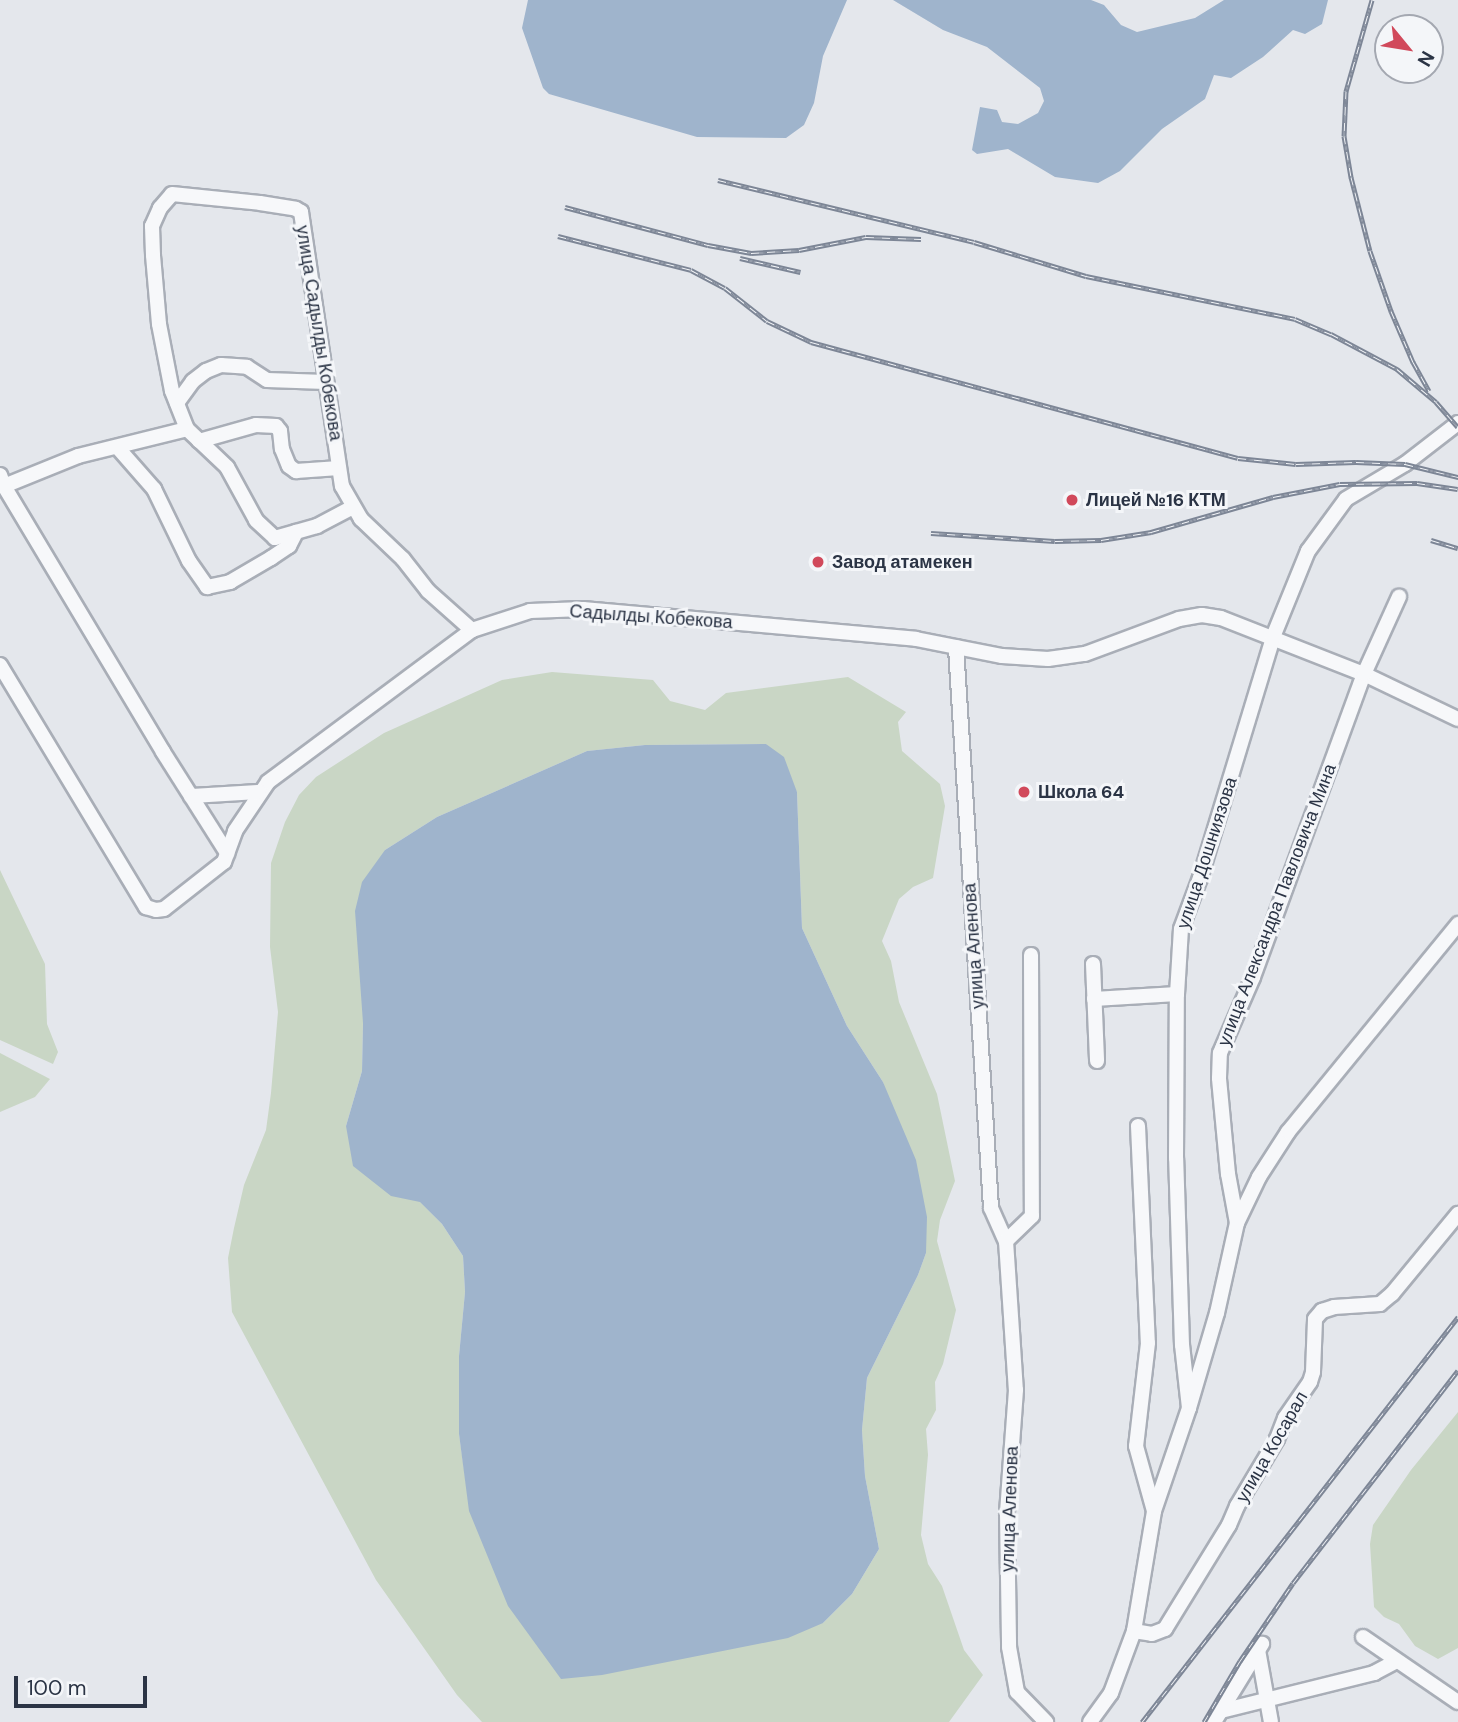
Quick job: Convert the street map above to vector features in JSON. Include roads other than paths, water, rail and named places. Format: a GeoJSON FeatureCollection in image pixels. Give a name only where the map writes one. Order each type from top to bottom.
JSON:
{"type":"FeatureCollection","features":[{"type":"Feature","properties":{"kind":"street","name":"улица Садылды Кобекова"},"geometry":{"type":"LineString","coordinates":[[353,507],[317,526],[275,538],[256,520],[227,467],[187,429],[177,403],[159,324],[152,226],[160,208],[172,194],[260,203],[301,212],[342,486],[360,519],[403,559],[428,591],[472,630]]}},
{"type":"Feature","properties":{"kind":"street"},"geometry":{"type":"LineString","coordinates":[[177,403],[193,381],[206,371],[221,365],[247,367],[267,380],[326,382]]}},
{"type":"Feature","properties":{"kind":"street","name":"улица Дошниязова"},"geometry":{"type":"LineString","coordinates":[[1189,1408],[1182,1345],[1176,1158],[1177,994],[1181,929],[1200,878],[1273,637],[1308,551],[1346,499],[1405,464],[1458,423]]}},
{"type":"Feature","properties":{"kind":"street"},"geometry":{"type":"LineString","coordinates":[[200,441],[256,425],[276,426],[280,431],[282,449],[289,466],[296,471],[339,468]]}},
{"type":"Feature","properties":{"kind":"street"},"geometry":{"type":"LineString","coordinates":[[187,429],[78,456],[2,481],[227,853]]}},
{"type":"Feature","properties":{"kind":"street"},"geometry":{"type":"LineString","coordinates":[[118,447],[154,489],[189,561],[207,587],[230,582],[271,558],[289,546],[296,532]]}},
{"type":"Feature","properties":{"kind":"street","name":"улица Александра Павловича Мина"},"geometry":{"type":"LineString","coordinates":[[1237,1223],[1228,1174],[1219,1078],[1220,1052],[1253,977],[1364,674],[1399,597]]}},
{"type":"Feature","properties":{"kind":"street","name":"Садылды Кобекова"},"geometry":{"type":"LineString","coordinates":[[0,665],[146,906],[164,909],[224,862],[235,831],[259,792],[472,630],[530,611],[583,609],[916,639],[1013,657],[1048,659],[1072,656],[1180,619],[1202,615],[1221,618],[1273,637],[1364,674],[1458,719]]}},
{"type":"Feature","properties":{"kind":"street","name":"улица Аленова"},"geometry":{"type":"LineString","coordinates":[[956,647],[990,1208],[1006,1241],[1016,1390],[1007,1514],[1009,1647],[1017,1692],[1046,1722]]}},
{"type":"Feature","properties":{"kind":"street"},"geometry":{"type":"LineString","coordinates":[[191,796],[259,792]]}},
{"type":"Feature","properties":{"kind":"street"},"geometry":{"type":"LineString","coordinates":[[1090,1722],[1111,1693],[1134,1631],[1154,1510],[1189,1408],[1217,1313],[1237,1223],[1259,1177],[1288,1132],[1458,924]]}},
{"type":"Feature","properties":{"kind":"street"},"geometry":{"type":"LineString","coordinates":[[1006,1241],[1032,1216],[1031,955]]}},
{"type":"Feature","properties":{"kind":"street"},"geometry":{"type":"LineString","coordinates":[[1093,964],[1097,1061]]}},
{"type":"Feature","properties":{"kind":"street"},"geometry":{"type":"LineString","coordinates":[[1094,999],[1177,994]]}},
{"type":"Feature","properties":{"kind":"street"},"geometry":{"type":"LineString","coordinates":[[1138,1126],[1147,1343],[1136,1446],[1154,1510]]}},
{"type":"Feature","properties":{"kind":"street","name":"улица Косарал"},"geometry":{"type":"LineString","coordinates":[[1134,1631],[1152,1634],[1165,1629],[1229,1525],[1237,1506],[1278,1439],[1285,1418],[1310,1382],[1313,1372],[1314,1319],[1322,1311],[1334,1307],[1380,1304],[1392,1294],[1458,1214]]}},
{"type":"Feature","properties":{"kind":"street"},"geometry":{"type":"LineString","coordinates":[[1363,1637],[1395,1662],[1458,1702]]}},
{"type":"Feature","properties":{"kind":"street"},"geometry":{"type":"LineString","coordinates":[[1217,1717],[1260,1647],[1271,1722]]}},
{"type":"Feature","properties":{"kind":"street"},"geometry":{"type":"LineString","coordinates":[[1217,1717],[1374,1674],[1395,1662]]}},
{"type":"Feature","properties":{"kind":"water"},"geometry":{"type":"Polygon","coordinates":[[[528,0],[847,0],[823,56],[814,103],[804,125],[786,138],[697,137],[549,94],[543,88],[522,28],[528,0]]]}},
{"type":"Feature","properties":{"kind":"water"},"geometry":{"type":"Polygon","coordinates":[[[893,0],[1091,0],[1104,5],[1121,25],[1137,32],[1195,18],[1224,0],[1328,0],[1322,24],[1305,34],[1293,30],[1263,57],[1231,78],[1214,75],[1205,99],[1162,129],[1120,171],[1098,183],[1055,177],[1008,149],[977,154],[972,150],[980,107],[997,110],[1002,122],[1018,124],[1038,113],[1044,101],[1040,88],[987,47],[943,30],[893,0]]]}},
{"type":"Feature","properties":{"kind":"water"},"geometry":{"type":"Polygon","coordinates":[[[766,744],[784,757],[797,792],[802,928],[847,1026],[883,1082],[916,1160],[927,1217],[926,1253],[918,1275],[867,1378],[862,1430],[865,1476],[879,1549],[852,1594],[823,1623],[788,1638],[602,1675],[561,1679],[508,1606],[469,1511],[459,1434],[459,1356],[465,1292],[463,1256],[442,1224],[420,1202],[391,1196],[353,1166],[346,1126],[362,1071],[363,1023],[355,911],[362,882],[385,850],[437,817],[587,751],[645,745],[766,744]]]}},
{"type":"Feature","properties":{"kind":"railway"},"geometry":{"type":"LineString","coordinates":[[1372,0],[1346,91],[1344,136],[1351,177],[1370,251],[1391,311],[1429,391]]}},
{"type":"Feature","properties":{"kind":"railway"},"geometry":{"type":"LineString","coordinates":[[718,180],[974,242],[1086,276],[1295,319],[1331,334],[1397,369],[1436,402],[1458,427]]}},
{"type":"Feature","properties":{"kind":"railway"},"geometry":{"type":"LineString","coordinates":[[565,207],[708,245],[751,253],[799,250],[866,237],[921,239]]}},
{"type":"Feature","properties":{"kind":"railway"},"geometry":{"type":"LineString","coordinates":[[558,236],[691,270],[725,288],[767,321],[811,342],[1238,458],[1296,464],[1405,464],[1458,477]]}},
{"type":"Feature","properties":{"kind":"railway"},"geometry":{"type":"LineString","coordinates":[[740,258],[800,272]]}},
{"type":"Feature","properties":{"kind":"railway"},"geometry":{"type":"LineString","coordinates":[[931,533],[1055,541],[1101,540],[1151,532],[1273,497],[1340,484],[1417,483],[1458,489]]}},
{"type":"Feature","properties":{"kind":"railway"},"geometry":{"type":"LineString","coordinates":[[1431,540],[1458,548]]}},
{"type":"Feature","properties":{"kind":"railway"},"geometry":{"type":"LineString","coordinates":[[1142,1722],[1458,1317]]}},
{"type":"Feature","properties":{"kind":"railway"},"geometry":{"type":"LineString","coordinates":[[1204,1722],[1240,1661],[1293,1583],[1458,1370]]}},
{"type":"Feature","properties":{"kind":"place","name":"Лицей №16 КТМ"},"geometry":{"type":"Point","coordinates":[1072,500]}},
{"type":"Feature","properties":{"kind":"place","name":"Завод атамекен"},"geometry":{"type":"Point","coordinates":[818,562]}},
{"type":"Feature","properties":{"kind":"place","name":"Школа 64"},"geometry":{"type":"Point","coordinates":[1024,792]}}]}
